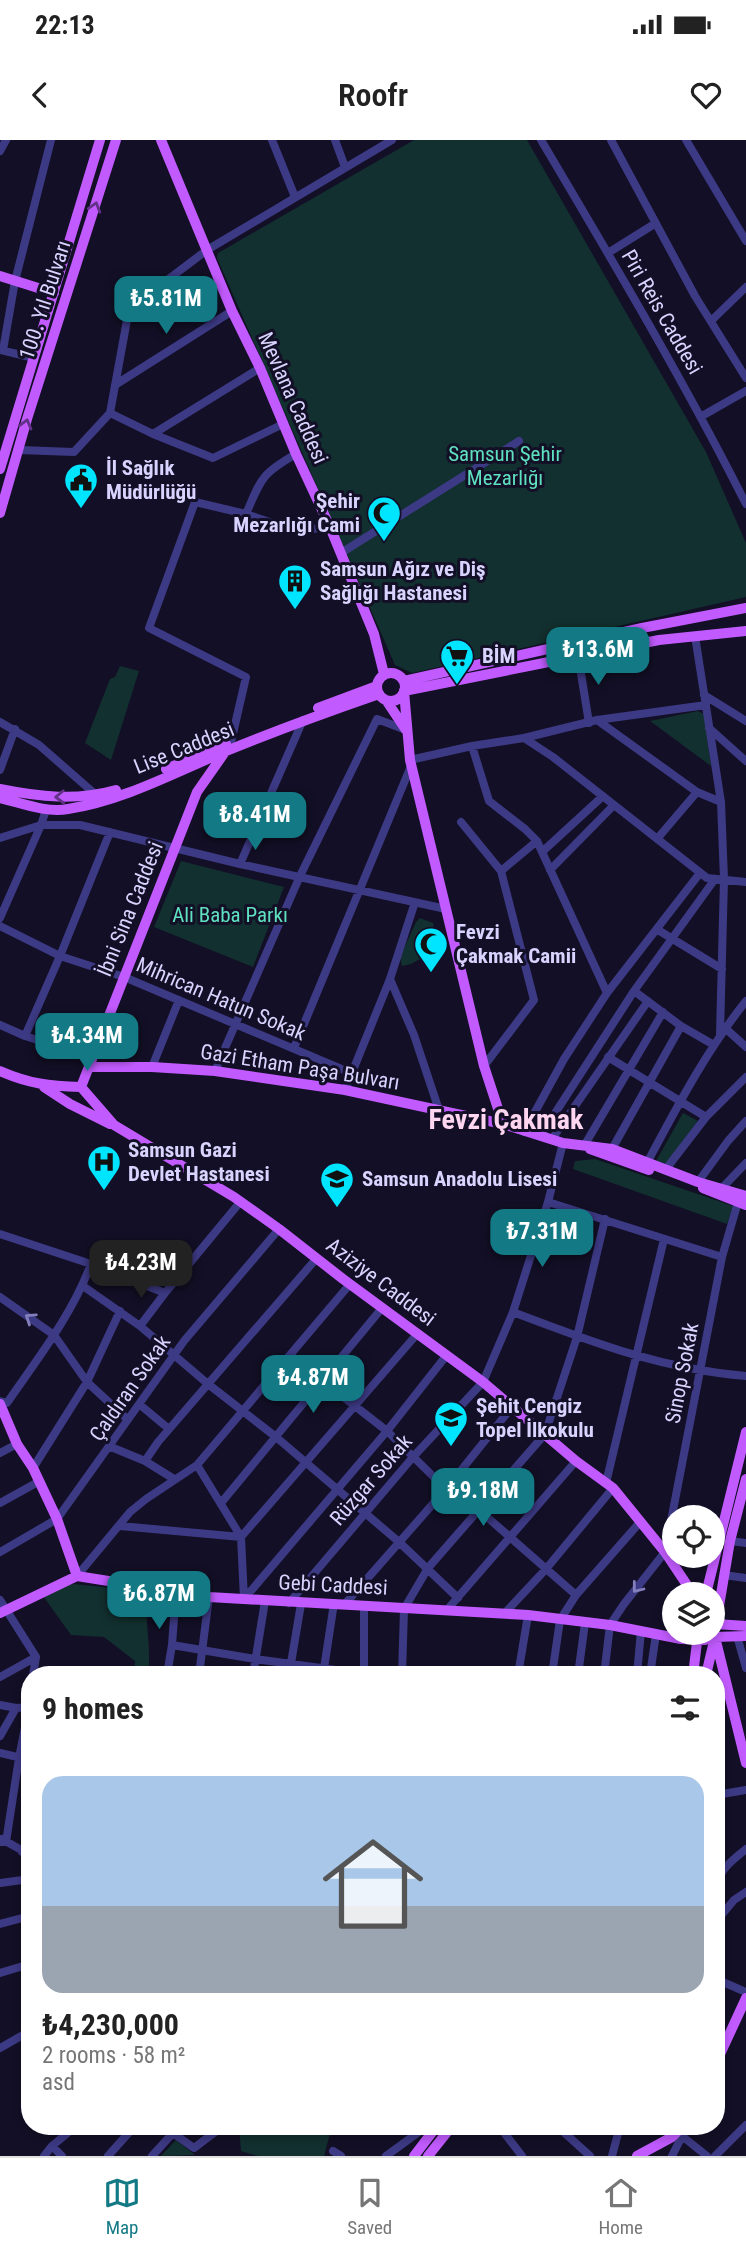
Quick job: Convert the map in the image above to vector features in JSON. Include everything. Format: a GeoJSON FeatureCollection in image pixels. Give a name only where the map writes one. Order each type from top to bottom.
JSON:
{"type":"FeatureCollection","features":[{"type":"Feature","properties":{"kind":"main road","name":"100. Yıl Bulvarı"},"geometry":{"type":"LineString","coordinates":[[0,469],[4,440],[34,358],[100,140]]}},
{"type":"Feature","properties":{"kind":"main road","name":"100. Yıl Bulvarı"},"geometry":{"type":"LineString","coordinates":[[0,513],[116,140]]}},
{"type":"Feature","properties":{"kind":"main road","name":"Mevlana Caddesi"},"geometry":{"type":"LineString","coordinates":[[161,140],[232,311],[330,527],[389,673]]}},
{"type":"Feature","properties":{"kind":"main road"},"geometry":{"type":"LineString","coordinates":[[0,276],[54,293]]}},
{"type":"Feature","properties":{"kind":"main road"},"geometry":{"type":"LineString","coordinates":[[381,693],[395,700],[404,686],[642,628],[746,608]]}},
{"type":"Feature","properties":{"kind":"main road"},"geometry":{"type":"LineString","coordinates":[[404,686],[695,636],[746,631]]}},
{"type":"Feature","properties":{"kind":"main road"},"geometry":{"type":"LineString","coordinates":[[381,693],[389,673],[404,686],[410,763],[484,1066],[502,1124]]}},
{"type":"Feature","properties":{"kind":"main road"},"geometry":{"type":"LineString","coordinates":[[381,693],[407,730]]}},
{"type":"Feature","properties":{"kind":"main road","name":"Lise Caddesi"},"geometry":{"type":"LineString","coordinates":[[0,798],[46,810],[67,809],[135,789],[228,746],[381,693]]}},
{"type":"Feature","properties":{"kind":"main road","name":"Lise Caddesi"},"geometry":{"type":"LineString","coordinates":[[0,789],[41,798],[112,791],[228,746],[381,693]]}},
{"type":"Feature","properties":{"kind":"main road","name":"İbni Sina Caddesi"},"geometry":{"type":"LineString","coordinates":[[81,1087],[197,792],[228,746]]}},
{"type":"Feature","properties":{"kind":"main road","name":"Gazi Etham Paşa Bulvarı"},"geometry":{"type":"LineString","coordinates":[[91,1063],[215,1071],[345,1090],[502,1124],[584,1146]]}},
{"type":"Feature","properties":{"kind":"main road"},"geometry":{"type":"LineString","coordinates":[[0,1072],[26,1083],[81,1087]]}},
{"type":"Feature","properties":{"kind":"main road"},"geometry":{"type":"LineString","coordinates":[[44,1086],[70,1104],[114,1125]]}},
{"type":"Feature","properties":{"kind":"main road","name":"Aziziye Caddesi"},"geometry":{"type":"LineString","coordinates":[[81,1087],[114,1125],[241,1201],[483,1382],[609,1486],[662,1548]]}},
{"type":"Feature","properties":{"kind":"main road"},"geometry":{"type":"LineString","coordinates":[[584,1146],[612,1149],[698,1182],[722,1188],[743,1201]]}},
{"type":"Feature","properties":{"kind":"main road"},"geometry":{"type":"LineString","coordinates":[[584,1146],[603,1155],[743,1201]]}},
{"type":"Feature","properties":{"kind":"main road"},"geometry":{"type":"LineString","coordinates":[[0,1403],[16,1444],[33,1468],[57,1520],[77,1576],[2,1607]]}},
{"type":"Feature","properties":{"kind":"main road"},"geometry":{"type":"LineString","coordinates":[[709,1582],[746,1432]]}},
{"type":"Feature","properties":{"kind":"main road"},"geometry":{"type":"LineString","coordinates":[[722,1582],[746,1479]]}},
{"type":"Feature","properties":{"kind":"main road","name":"Gebi Caddesi"},"geometry":{"type":"LineString","coordinates":[[77,1576],[209,1597],[528,1615],[662,1635]]}},
{"type":"Feature","properties":{"kind":"main road"},"geometry":{"type":"LineString","coordinates":[[725,1623],[746,1626]]}},
{"type":"Feature","properties":{"kind":"main road"},"geometry":{"type":"LineString","coordinates":[[694,1666],[699,1645]]}},
{"type":"Feature","properties":{"kind":"main road"},"geometry":{"type":"LineString","coordinates":[[702,1645],[705,1666]]}},
{"type":"Feature","properties":{"kind":"main road"},"geometry":{"type":"LineString","coordinates":[[704,1645],[712,1666]]}},
{"type":"Feature","properties":{"kind":"main road"},"geometry":{"type":"LineString","coordinates":[[725,1704],[746,1763]]}},
{"type":"Feature","properties":{"kind":"main road"},"geometry":{"type":"LineString","coordinates":[[725,2044],[746,1998]]}},
{"type":"Feature","properties":{"kind":"main road"},"geometry":{"type":"LineString","coordinates":[[414,2156],[430,2135]]}},
{"type":"Feature","properties":{"kind":"main road"},"geometry":{"type":"LineString","coordinates":[[428,2156],[444,2135]]}},
{"type":"Feature","properties":{"kind":"main road"},"geometry":{"type":"LineString","coordinates":[[637,2156],[673,2135]]}},
{"type":"Feature","properties":{"kind":"street"},"geometry":{"type":"LineString","coordinates":[[0,150],[6,140]]}},
{"type":"Feature","properties":{"kind":"street"},"geometry":{"type":"LineString","coordinates":[[34,358],[1,350],[15,281],[51,140]]}},
{"type":"Feature","properties":{"kind":"street"},"geometry":{"type":"LineString","coordinates":[[272,140],[295,197]]}},
{"type":"Feature","properties":{"kind":"street"},"geometry":{"type":"LineString","coordinates":[[335,140],[345,167]]}},
{"type":"Feature","properties":{"kind":"street"},"geometry":{"type":"LineString","coordinates":[[19,450],[74,452],[110,413],[129,309],[207,250],[392,140]]}},
{"type":"Feature","properties":{"kind":"street","name":"Piri Reis Caddesi"},"geometry":{"type":"LineString","coordinates":[[541,140],[702,416],[746,505]]}},
{"type":"Feature","properties":{"kind":"street"},"geometry":{"type":"LineString","coordinates":[[611,140],[746,379]]}},
{"type":"Feature","properties":{"kind":"street"},"geometry":{"type":"LineString","coordinates":[[686,140],[746,241]]}},
{"type":"Feature","properties":{"kind":"street"},"geometry":{"type":"LineString","coordinates":[[608,253],[656,223]]}},
{"type":"Feature","properties":{"kind":"street"},"geometry":{"type":"LineString","coordinates":[[711,321],[746,287]]}},
{"type":"Feature","properties":{"kind":"street"},"geometry":{"type":"LineString","coordinates":[[115,385],[232,311]]}},
{"type":"Feature","properties":{"kind":"street"},"geometry":{"type":"LineString","coordinates":[[153,435],[260,368]]}},
{"type":"Feature","properties":{"kind":"street"},"geometry":{"type":"LineString","coordinates":[[702,416],[746,391]]}},
{"type":"Feature","properties":{"kind":"street"},"geometry":{"type":"LineString","coordinates":[[110,413],[153,435],[212,458],[283,424]]}},
{"type":"Feature","properties":{"kind":"street"},"geometry":{"type":"LineString","coordinates":[[341,553],[519,441]]}},
{"type":"Feature","properties":{"kind":"street"},"geometry":{"type":"LineString","coordinates":[[246,514],[261,481],[272,468],[296,454]]}},
{"type":"Feature","properties":{"kind":"street"},"geometry":{"type":"LineString","coordinates":[[228,746],[246,677],[149,628],[195,502],[246,514],[295,531],[330,527]]}},
{"type":"Feature","properties":{"kind":"street"},"geometry":{"type":"LineString","coordinates":[[695,636],[721,802],[719,879],[723,1031]]}},
{"type":"Feature","properties":{"kind":"street"},"geometry":{"type":"LineString","coordinates":[[578,655],[593,721],[697,792],[721,802]]}},
{"type":"Feature","properties":{"kind":"street"},"geometry":{"type":"LineString","coordinates":[[704,695],[746,721]]}},
{"type":"Feature","properties":{"kind":"street"},"geometry":{"type":"LineString","coordinates":[[294,1048],[410,763],[472,746],[524,738],[593,721],[706,705]]}},
{"type":"Feature","properties":{"kind":"street"},"geometry":{"type":"LineString","coordinates":[[215,1071],[300,876],[377,719],[407,730]]}},
{"type":"Feature","properties":{"kind":"street"},"geometry":{"type":"LineString","coordinates":[[240,864],[303,720]]}},
{"type":"Feature","properties":{"kind":"street"},"geometry":{"type":"LineString","coordinates":[[0,722],[39,745],[94,793]]}},
{"type":"Feature","properties":{"kind":"street"},"geometry":{"type":"LineString","coordinates":[[709,728],[746,761]]}},
{"type":"Feature","properties":{"kind":"street"},"geometry":{"type":"LineString","coordinates":[[0,770],[15,729]]}},
{"type":"Feature","properties":{"kind":"street"},"geometry":{"type":"LineString","coordinates":[[524,738],[553,757],[707,878],[746,882]]}},
{"type":"Feature","properties":{"kind":"street"},"geometry":{"type":"LineString","coordinates":[[472,746],[489,801],[537,841],[607,993]]}},
{"type":"Feature","properties":{"kind":"street"},"geometry":{"type":"LineString","coordinates":[[657,839],[697,792]]}},
{"type":"Feature","properties":{"kind":"street"},"geometry":{"type":"LineString","coordinates":[[542,852],[603,796]]}},
{"type":"Feature","properties":{"kind":"street"},"geometry":{"type":"LineString","coordinates":[[550,870],[614,805]]}},
{"type":"Feature","properties":{"kind":"street"},"geometry":{"type":"LineString","coordinates":[[61,826],[67,809]]}},
{"type":"Feature","properties":{"kind":"street"},"geometry":{"type":"LineString","coordinates":[[0,918],[46,810]]}},
{"type":"Feature","properties":{"kind":"street"},"geometry":{"type":"LineString","coordinates":[[461,822],[501,871],[534,1000],[484,1066]]}},
{"type":"Feature","properties":{"kind":"street"},"geometry":{"type":"LineString","coordinates":[[0,838],[41,825],[80,825],[240,864],[446,909]]}},
{"type":"Feature","properties":{"kind":"street"},"geometry":{"type":"LineString","coordinates":[[25,1036],[110,832]]}},
{"type":"Feature","properties":{"kind":"street"},"geometry":{"type":"LineString","coordinates":[[501,871],[537,841]]}},
{"type":"Feature","properties":{"kind":"street"},"geometry":{"type":"LineString","coordinates":[[524,1132],[564,1059],[607,993],[700,873]]}},
{"type":"Feature","properties":{"kind":"street"},"geometry":{"type":"LineString","coordinates":[[541,1135],[634,991],[719,879]]}},
{"type":"Feature","properties":{"kind":"street"},"geometry":{"type":"LineString","coordinates":[[345,1090],[390,979],[415,902]]}},
{"type":"Feature","properties":{"kind":"street","name":"Mihrican Hatun Sokak"},"geometry":{"type":"LineString","coordinates":[[0,926],[60,957],[124,977],[351,1073]]}},
{"type":"Feature","properties":{"kind":"street"},"geometry":{"type":"LineString","coordinates":[[658,929],[722,969]]}},
{"type":"Feature","properties":{"kind":"street"},"geometry":{"type":"LineString","coordinates":[[390,979],[414,1035],[439,1110]]}},
{"type":"Feature","properties":{"kind":"street"},"geometry":{"type":"LineString","coordinates":[[634,991],[681,1026],[713,1045]]}},
{"type":"Feature","properties":{"kind":"street"},"geometry":{"type":"LineString","coordinates":[[152,1067],[179,1000]]}},
{"type":"Feature","properties":{"kind":"street"},"geometry":{"type":"LineString","coordinates":[[558,1141],[608,1057],[648,1001]]}},
{"type":"Feature","properties":{"kind":"street"},"geometry":{"type":"LineString","coordinates":[[647,1163],[713,1045],[746,1002]]}},
{"type":"Feature","properties":{"kind":"street"},"geometry":{"type":"LineString","coordinates":[[584,1146],[663,1012]]}},
{"type":"Feature","properties":{"kind":"street"},"geometry":{"type":"LineString","coordinates":[[0,1025],[91,1063]]}},
{"type":"Feature","properties":{"kind":"street"},"geometry":{"type":"LineString","coordinates":[[612,1149],[681,1026]]}},
{"type":"Feature","properties":{"kind":"street"},"geometry":{"type":"LineString","coordinates":[[723,1031],[746,1047]]}},
{"type":"Feature","properties":{"kind":"street"},"geometry":{"type":"LineString","coordinates":[[608,1057],[629,1068],[648,1084],[706,1117]]}},
{"type":"Feature","properties":{"kind":"street"},"geometry":{"type":"LineString","coordinates":[[666,1169],[706,1117],[746,1076]]}},
{"type":"Feature","properties":{"kind":"street"},"geometry":{"type":"LineString","coordinates":[[698,1182],[746,1121]]}},
{"type":"Feature","properties":{"kind":"street","name":"Rüzgar Sokak"},"geometry":{"type":"LineString","coordinates":[[289,1603],[413,1457],[483,1382],[513,1312],[548,1202],[558,1141]]}},
{"type":"Feature","properties":{"kind":"street"},"geometry":{"type":"LineString","coordinates":[[722,1188],[746,1163]]}},
{"type":"Feature","properties":{"kind":"street"},"geometry":{"type":"LineString","coordinates":[[140,1325],[241,1201]]}},
{"type":"Feature","properties":{"kind":"street","name":"Sinop Sokak"},"geometry":{"type":"LineString","coordinates":[[674,1505],[722,1257],[743,1201]]}},
{"type":"Feature","properties":{"kind":"street"},"geometry":{"type":"LineString","coordinates":[[548,1202],[722,1257]]}},
{"type":"Feature","properties":{"kind":"street"},"geometry":{"type":"LineString","coordinates":[[402,1666],[404,1609],[428,1568],[545,1434],[577,1336],[605,1219]]}},
{"type":"Feature","properties":{"kind":"street","name":"Çaldıran Sokak"},"geometry":{"type":"LineString","coordinates":[[0,1552],[57,1520],[111,1447],[127,1419],[173,1355],[279,1229]]}},
{"type":"Feature","properties":{"kind":"street"},"geometry":{"type":"LineString","coordinates":[[0,1234],[91,1264],[165,1293]]}},
{"type":"Feature","properties":{"kind":"street"},"geometry":{"type":"LineString","coordinates":[[504,1614],[546,1569],[609,1486],[664,1239]]}},
{"type":"Feature","properties":{"kind":"street"},"geometry":{"type":"LineString","coordinates":[[145,1461],[316,1259]]}},
{"type":"Feature","properties":{"kind":"street"},"geometry":{"type":"LineString","coordinates":[[0,1403],[7,1403],[54,1335],[83,1286],[91,1264]]}},
{"type":"Feature","properties":{"kind":"street"},"geometry":{"type":"LineString","coordinates":[[77,1576],[130,1512],[197,1465],[350,1284]]}},
{"type":"Feature","properties":{"kind":"street"},"geometry":{"type":"LineString","coordinates":[[83,1286],[140,1325],[208,1384],[276,1437],[399,1542],[458,1598]]}},
{"type":"Feature","properties":{"kind":"street"},"geometry":{"type":"LineString","coordinates":[[0,1297],[54,1335],[87,1382],[127,1419]]}},
{"type":"Feature","properties":{"kind":"street"},"geometry":{"type":"LineString","coordinates":[[221,1503],[382,1308]]}},
{"type":"Feature","properties":{"kind":"street"},"geometry":{"type":"LineString","coordinates":[[33,1468],[87,1382],[120,1311]]}},
{"type":"Feature","properties":{"kind":"street"},"geometry":{"type":"LineString","coordinates":[[513,1312],[637,1357],[701,1372],[746,1377]]}},
{"type":"Feature","properties":{"kind":"street"},"geometry":{"type":"LineString","coordinates":[[241,1537],[418,1333]]}},
{"type":"Feature","properties":{"kind":"street"},"geometry":{"type":"LineString","coordinates":[[291,1356],[387,1431],[446,1489],[479,1510],[576,1595]]}},
{"type":"Feature","properties":{"kind":"street"},"geometry":{"type":"LineString","coordinates":[[244,1599],[387,1431],[446,1356]]}},
{"type":"Feature","properties":{"kind":"street"},"geometry":{"type":"LineString","coordinates":[[139,1404],[169,1430]]}},
{"type":"Feature","properties":{"kind":"street"},"geometry":{"type":"LineString","coordinates":[[325,1666],[339,1603],[399,1542],[513,1407]]}},
{"type":"Feature","properties":{"kind":"street"},"geometry":{"type":"LineString","coordinates":[[0,1453],[16,1444]]}},
{"type":"Feature","properties":{"kind":"street"},"geometry":{"type":"LineString","coordinates":[[111,1447],[145,1461],[174,1479]]}},
{"type":"Feature","properties":{"kind":"street"},"geometry":{"type":"LineString","coordinates":[[446,1611],[576,1461]]}},
{"type":"Feature","properties":{"kind":"street"},"geometry":{"type":"LineString","coordinates":[[197,1465],[241,1537],[244,1599]]}},
{"type":"Feature","properties":{"kind":"street"},"geometry":{"type":"LineString","coordinates":[[0,1503],[38,1482]]}},
{"type":"Feature","properties":{"kind":"street"},"geometry":{"type":"LineString","coordinates":[[553,1666],[559,1620],[576,1595],[641,1521]]}},
{"type":"Feature","properties":{"kind":"street"},"geometry":{"type":"LineString","coordinates":[[120,1526],[241,1537]]}},
{"type":"Feature","properties":{"kind":"street"},"geometry":{"type":"LineString","coordinates":[[730,1541],[746,1543]]}},
{"type":"Feature","properties":{"kind":"street"},"geometry":{"type":"LineString","coordinates":[[605,1666],[610,1625],[662,1556]]}},
{"type":"Feature","properties":{"kind":"street"},"geometry":{"type":"LineString","coordinates":[[724,1574],[746,1578]]}},
{"type":"Feature","properties":{"kind":"street"},"geometry":{"type":"LineString","coordinates":[[168,1666],[176,1591]]}},
{"type":"Feature","properties":{"kind":"street"},"geometry":{"type":"LineString","coordinates":[[200,1666],[209,1597]]}},
{"type":"Feature","properties":{"kind":"street"},"geometry":{"type":"LineString","coordinates":[[254,1666],[265,1601]]}},
{"type":"Feature","properties":{"kind":"street"},"geometry":{"type":"LineString","coordinates":[[291,1664],[301,1604]]}},
{"type":"Feature","properties":{"kind":"street"},"geometry":{"type":"LineString","coordinates":[[363,1666],[364,1605]]}},
{"type":"Feature","properties":{"kind":"street"},"geometry":{"type":"LineString","coordinates":[[2,1607],[36,1657],[34,1666]]}},
{"type":"Feature","properties":{"kind":"street"},"geometry":{"type":"LineString","coordinates":[[520,1666],[528,1615]]}},
{"type":"Feature","properties":{"kind":"street"},"geometry":{"type":"LineString","coordinates":[[579,1666],[586,1623]]}},
{"type":"Feature","properties":{"kind":"street"},"geometry":{"type":"LineString","coordinates":[[638,1666],[642,1631]]}},
{"type":"Feature","properties":{"kind":"street"},"geometry":{"type":"LineString","coordinates":[[651,1666],[656,1634]]}},
{"type":"Feature","properties":{"kind":"street"},"geometry":{"type":"LineString","coordinates":[[741,1636],[746,1668]]}},
{"type":"Feature","properties":{"kind":"street"},"geometry":{"type":"LineString","coordinates":[[172,1645],[300,1666]]}},
{"type":"Feature","properties":{"kind":"street"},"geometry":{"type":"LineString","coordinates":[[0,1677],[36,1657]]}},
{"type":"Feature","properties":{"kind":"street"},"geometry":{"type":"LineString","coordinates":[[0,1704],[21,1707]]}},
{"type":"Feature","properties":{"kind":"street"},"geometry":{"type":"LineString","coordinates":[[0,1736],[16,1708]]}},
{"type":"Feature","properties":{"kind":"street"},"geometry":{"type":"LineString","coordinates":[[21,1748],[2,1840],[21,1850]]}},
{"type":"Feature","properties":{"kind":"street"},"geometry":{"type":"LineString","coordinates":[[0,1753],[19,1758]]}},
{"type":"Feature","properties":{"kind":"street"},"geometry":{"type":"LineString","coordinates":[[725,1794],[746,1790]]}},
{"type":"Feature","properties":{"kind":"street"},"geometry":{"type":"LineString","coordinates":[[725,1868],[746,1849]]}},
{"type":"Feature","properties":{"kind":"street"},"geometry":{"type":"LineString","coordinates":[[0,1883],[21,1880]]}},
{"type":"Feature","properties":{"kind":"street"},"geometry":{"type":"LineString","coordinates":[[725,1912],[734,1900],[746,1892]]}},
{"type":"Feature","properties":{"kind":"street"},"geometry":{"type":"LineString","coordinates":[[0,1924],[21,1918]]}},
{"type":"Feature","properties":{"kind":"street"},"geometry":{"type":"LineString","coordinates":[[0,1973],[21,1967]]}},
{"type":"Feature","properties":{"kind":"street"},"geometry":{"type":"LineString","coordinates":[[725,1983],[746,1992]]}},
{"type":"Feature","properties":{"kind":"street"},"geometry":{"type":"LineString","coordinates":[[0,2048],[21,2036]]}},
{"type":"Feature","properties":{"kind":"street"},"geometry":{"type":"LineString","coordinates":[[715,2156],[746,2125]]}},
{"type":"Feature","properties":{"kind":"street"},"geometry":{"type":"LineString","coordinates":[[44,2156],[65,2135]]}},
{"type":"Feature","properties":{"kind":"street"},"geometry":{"type":"LineString","coordinates":[[108,2156],[127,2135]]}},
{"type":"Feature","properties":{"kind":"street"},"geometry":{"type":"LineString","coordinates":[[152,2156],[171,2135]]}},
{"type":"Feature","properties":{"kind":"street"},"geometry":{"type":"LineString","coordinates":[[174,2135],[194,2148],[211,2135]]}},
{"type":"Feature","properties":{"kind":"street"},"geometry":{"type":"LineString","coordinates":[[389,2155],[415,2135]]}},
{"type":"Feature","properties":{"kind":"street"},"geometry":{"type":"LineString","coordinates":[[506,2135],[522,2156]]}},
{"type":"Feature","properties":{"kind":"street"},"geometry":{"type":"LineString","coordinates":[[567,2135],[590,2156]]}},
{"type":"Feature","properties":{"kind":"street"},"geometry":{"type":"LineString","coordinates":[[612,2156],[618,2135]]}},
{"type":"Feature","properties":{"kind":"street"},"geometry":{"type":"LineString","coordinates":[[672,2156],[679,2135]]}},
{"type":"Feature","properties":{"kind":"street"},"geometry":{"type":"LineString","coordinates":[[684,2135],[707,2156]]}},
{"type":"Feature","properties":{"kind":"street"},"geometry":{"type":"LineString","coordinates":[[436,2144],[436,2156]]}},
{"type":"Feature","properties":{"kind":"street"},"geometry":{"type":"LineString","coordinates":[[52,2146],[62,2156]]}},
{"type":"Feature","properties":{"kind":"street"},"geometry":{"type":"LineString","coordinates":[[333,2151],[341,2156]]}},
{"type":"Feature","properties":{"kind":"green space","name":"Samsun Şehir Mezarlığı"},"geometry":{"type":"Polygon","coordinates":[[[414,140],[527,140],[706,452],[746,543],[746,597],[412,673],[395,665],[217,258],[218,253],[414,140]]]}},
{"type":"Feature","properties":{"kind":"green space"},"geometry":{"type":"Polygon","coordinates":[[[120,666],[139,671],[111,760],[85,743],[110,679],[115,677],[120,666]]]}},
{"type":"Feature","properties":{"kind":"green space"},"geometry":{"type":"Polygon","coordinates":[[[698,711],[704,714],[711,766],[650,721],[698,711]]]}},
{"type":"Feature","properties":{"kind":"green space","name":"Ali Baba Parkı"},"geometry":{"type":"Polygon","coordinates":[[[181,861],[284,887],[253,967],[154,927],[181,861]]]}},
{"type":"Feature","properties":{"kind":"green space"},"geometry":{"type":"Polygon","coordinates":[[[420,918],[433,923],[440,948],[402,966],[400,957],[420,918]]]}},
{"type":"Feature","properties":{"kind":"green space"},"geometry":{"type":"Polygon","coordinates":[[[683,1113],[698,1121],[666,1164],[656,1161],[683,1113]]]}},
{"type":"Feature","properties":{"kind":"green space"},"geometry":{"type":"Polygon","coordinates":[[[595,1159],[733,1206],[727,1224],[573,1169],[575,1161],[595,1159]]]}},
{"type":"Feature","properties":{"kind":"green space"},"geometry":{"type":"Polygon","coordinates":[[[74,1584],[147,1592],[148,1666],[135,1666],[135,1661],[104,1637],[71,1635],[43,1596],[74,1584]]]}},
{"type":"Feature","properties":{"kind":"green space"},"geometry":{"type":"Polygon","coordinates":[[[240,2135],[330,2135],[324,2156],[258,2156],[241,2151],[240,2135]]]}},
{"type":"Feature","properties":{"kind":"green space"},"geometry":{"type":"Polygon","coordinates":[[[176,2140],[195,2155],[161,2156],[176,2140]]]}},
{"type":"Feature","properties":{"kind":"place","name":"İl Sağlık Müdürlüğü"},"geometry":{"type":"Point","coordinates":[81,510]}},
{"type":"Feature","properties":{"kind":"place","name":"Şehir Mezarlığı Cami"},"geometry":{"type":"Point","coordinates":[384,543]}},
{"type":"Feature","properties":{"kind":"place","name":"Samsun Ağız ve Diş Sağlığı Hastanesi"},"geometry":{"type":"Point","coordinates":[295,611]}},
{"type":"Feature","properties":{"kind":"place","name":"BİM"},"geometry":{"type":"Point","coordinates":[457,686]}},
{"type":"Feature","properties":{"kind":"place","name":"Fevzi Çakmak Camii"},"geometry":{"type":"Point","coordinates":[431,974]}},
{"type":"Feature","properties":{"kind":"place","name":"Samsun Gazi Devlet Hastanesi"},"geometry":{"type":"Point","coordinates":[104,1192]}},
{"type":"Feature","properties":{"kind":"place","name":"Samsun Anadolu Lisesi"},"geometry":{"type":"Point","coordinates":[337,1209]}},
{"type":"Feature","properties":{"kind":"place","name":"Şehit Cengiz Topel İlkokulu"},"geometry":{"type":"Point","coordinates":[451,1448]}},
{"type":"Feature","properties":{"kind":"district","name":"Fevzi Çakmak"},"geometry":{"type":"Point","coordinates":[506,1119]}}]}
